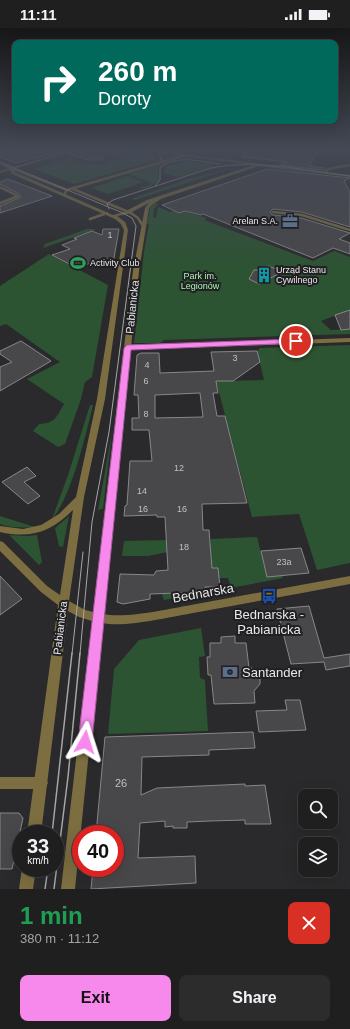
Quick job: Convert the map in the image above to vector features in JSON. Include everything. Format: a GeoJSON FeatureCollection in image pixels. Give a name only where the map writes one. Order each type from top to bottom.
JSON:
{"type":"FeatureCollection","features":[{"type":"Feature","properties":{"kind":"street"},"geometry":{"type":"LineString","coordinates":[[57,190],[110,215],[128,212],[144,203],[182,190]]}},
{"type":"Feature","properties":{"kind":"street","name":"Pabianicka"},"geometry":{"type":"LineString","coordinates":[[68,889],[99,618],[127,348],[143,226],[148,206],[159,198]]}},
{"type":"Feature","properties":{"kind":"street","name":"Pabianicka"},"geometry":{"type":"LineString","coordinates":[[35,825],[42,783],[63,604],[80,497],[101,399],[126,234],[123,223],[110,215]]}},
{"type":"Feature","properties":{"kind":"street"},"geometry":{"type":"LineString","coordinates":[[127,348],[350,340]]}},
{"type":"Feature","properties":{"kind":"street"},"geometry":{"type":"LineString","coordinates":[[0,529],[28,532],[45,528],[63,517],[80,497]]}},
{"type":"Feature","properties":{"kind":"street","name":"Bednarska"},"geometry":{"type":"LineString","coordinates":[[0,545],[44,589],[63,604],[77,611],[99,618],[121,620],[146,617],[350,580]]}},
{"type":"Feature","properties":{"kind":"street"},"geometry":{"type":"LineString","coordinates":[[0,783],[42,783]]}},
{"type":"Feature","properties":{"kind":"street"},"geometry":{"type":"LineString","coordinates":[[26,889],[28,877]]}},
{"type":"Feature","properties":{"kind":"lane"},"geometry":{"type":"LineString","coordinates":[[0,203],[18,197],[7,190]]}},
{"type":"Feature","properties":{"kind":"lane"},"geometry":{"type":"LineString","coordinates":[[65,193],[71,190]]}},
{"type":"Feature","properties":{"kind":"lane"},"geometry":{"type":"LineString","coordinates":[[76,190],[128,212],[138,218],[143,226]]}},
{"type":"Feature","properties":{"kind":"lane"},"geometry":{"type":"LineString","coordinates":[[273,212],[302,215],[350,230]]}},
{"type":"Feature","properties":{"kind":"lane"},"geometry":{"type":"LineString","coordinates":[[90,219],[110,215]]}},
{"type":"Feature","properties":{"kind":"green space"},"geometry":{"type":"Polygon","coordinates":[[[98,190],[119,190],[108,194],[98,190]]]}},
{"type":"Feature","properties":{"kind":"green space"},"geometry":{"type":"Polygon","coordinates":[[[156,190],[165,190],[135,200],[131,199],[156,190]]]}},
{"type":"Feature","properties":{"kind":"green space","name":"Park im. Legionów"},"geometry":{"type":"Polygon","coordinates":[[[154,203],[158,204],[154,209],[153,218],[156,217],[158,207],[170,212],[173,211],[179,213],[183,211],[207,218],[204,220],[313,261],[334,251],[350,257],[350,310],[321,321],[331,330],[350,329],[350,334],[164,340],[160,343],[134,343],[144,252],[149,224],[147,224],[150,208],[154,203]]]}},
{"type":"Feature","properties":{"kind":"green space"},"geometry":{"type":"Polygon","coordinates":[[[87,229],[97,229],[43,248],[45,244],[87,229]]]}},
{"type":"Feature","properties":{"kind":"green space"},"geometry":{"type":"Polygon","coordinates":[[[49,254],[108,285],[92,377],[85,382],[81,399],[65,444],[58,447],[33,431],[39,424],[52,421],[64,404],[27,379],[60,362],[6,324],[0,326],[0,286],[49,254]]]}},
{"type":"Feature","properties":{"kind":"green space"},"geometry":{"type":"Polygon","coordinates":[[[350,345],[350,563],[317,570],[299,514],[252,517],[216,381],[264,380],[257,351],[260,348],[350,345]]]}},
{"type":"Feature","properties":{"kind":"green space"},"geometry":{"type":"Polygon","coordinates":[[[90,405],[93,405],[77,465],[59,509],[52,519],[68,475],[90,405]]]}},
{"type":"Feature","properties":{"kind":"green space"},"geometry":{"type":"Polygon","coordinates":[[[112,432],[103,509],[98,510],[112,432]]]}},
{"type":"Feature","properties":{"kind":"green space"},"geometry":{"type":"Polygon","coordinates":[[[0,516],[35,527],[26,528],[0,524],[0,516]]]}},
{"type":"Feature","properties":{"kind":"green space"},"geometry":{"type":"Polygon","coordinates":[[[69,516],[63,547],[59,546],[55,528],[69,516]]]}},
{"type":"Feature","properties":{"kind":"green space"},"geometry":{"type":"Polygon","coordinates":[[[9,535],[37,535],[42,562],[39,565],[9,535]]]}},
{"type":"Feature","properties":{"kind":"green space"},"geometry":{"type":"Polygon","coordinates":[[[257,537],[267,576],[282,575],[283,578],[231,588],[228,578],[219,578],[181,570],[210,551],[211,539],[257,537]]]}},
{"type":"Feature","properties":{"kind":"green space"},"geometry":{"type":"Polygon","coordinates":[[[168,540],[168,552],[148,556],[122,556],[124,541],[168,540]]]}},
{"type":"Feature","properties":{"kind":"green space"},"geometry":{"type":"Polygon","coordinates":[[[199,592],[199,594],[164,600],[162,594],[199,592]]]}},
{"type":"Feature","properties":{"kind":"green space"},"geometry":{"type":"Polygon","coordinates":[[[201,628],[205,656],[199,657],[200,678],[205,680],[208,731],[108,734],[114,669],[139,640],[201,628]]]}},
{"type":"Feature","properties":{"kind":"building"},"geometry":{"type":"Polygon","coordinates":[[[12,190],[37,190],[52,196],[0,213],[0,206],[21,197],[19,194],[12,190]]]}},
{"type":"Feature","properties":{"kind":"building"},"geometry":{"type":"Polygon","coordinates":[[[205,190],[349,190],[350,227],[302,212],[273,209],[270,212],[273,215],[301,218],[350,233],[339,239],[350,243],[350,254],[333,248],[313,258],[203,214],[201,215],[185,211],[179,213],[162,205],[205,190]]]}},
{"type":"Feature","properties":{"kind":"building"},"geometry":{"type":"Polygon","coordinates":[[[103,229],[119,229],[113,264],[87,264],[77,268],[52,255],[70,249],[62,245],[77,239],[74,238],[92,231],[102,235],[103,229]]]}},
{"type":"Feature","properties":{"kind":"building","name":"Urząd Stanu Cywilnego"},"geometry":{"type":"Polygon","coordinates":[[[269,266],[282,272],[259,284],[249,279],[254,270],[261,270],[269,266]]]}},
{"type":"Feature","properties":{"kind":"building"},"geometry":{"type":"Polygon","coordinates":[[[350,310],[350,329],[341,330],[335,315],[350,310]]]}},
{"type":"Feature","properties":{"kind":"building"},"geometry":{"type":"Polygon","coordinates":[[[21,341],[51,361],[0,391],[0,367],[12,362],[0,354],[0,351],[21,341]]]}},
{"type":"Feature","properties":{"kind":"building"},"geometry":{"type":"Polygon","coordinates":[[[257,351],[260,362],[233,381],[216,381],[218,393],[213,393],[217,416],[225,416],[247,503],[202,504],[203,530],[209,530],[212,568],[218,568],[220,587],[205,587],[205,592],[150,594],[150,599],[123,604],[117,602],[120,574],[154,575],[156,571],[168,570],[165,517],[157,517],[157,515],[124,516],[125,506],[127,505],[130,461],[152,461],[149,430],[132,430],[132,418],[139,418],[138,395],[134,395],[137,355],[141,353],[159,353],[160,373],[214,371],[211,352],[257,351]],[[200,393],[155,395],[155,418],[203,417],[200,393]]]}},
{"type":"Feature","properties":{"kind":"building"},"geometry":{"type":"Polygon","coordinates":[[[27,467],[36,476],[24,482],[40,496],[28,504],[2,482],[27,467]]]}},
{"type":"Feature","properties":{"kind":"building"},"geometry":{"type":"Polygon","coordinates":[[[301,548],[309,573],[267,577],[261,551],[301,548]]]}},
{"type":"Feature","properties":{"kind":"building"},"geometry":{"type":"Polygon","coordinates":[[[0,576],[22,599],[0,615],[0,576]]]}},
{"type":"Feature","properties":{"kind":"building"},"geometry":{"type":"Polygon","coordinates":[[[309,606],[324,658],[350,654],[350,666],[326,670],[324,662],[291,664],[277,609],[309,606]]]}},
{"type":"Feature","properties":{"kind":"building","name":"Santander"},"geometry":{"type":"Polygon","coordinates":[[[235,636],[235,643],[246,643],[249,668],[252,668],[252,673],[260,679],[260,684],[254,691],[255,703],[214,704],[211,675],[208,675],[207,657],[210,657],[210,643],[221,643],[221,637],[235,636]]]}},
{"type":"Feature","properties":{"kind":"building"},"geometry":{"type":"Polygon","coordinates":[[[285,700],[300,700],[306,730],[259,732],[256,711],[287,710],[285,700]]]}},
{"type":"Feature","properties":{"kind":"building"},"geometry":{"type":"Polygon","coordinates":[[[253,732],[255,748],[209,750],[209,755],[142,757],[141,795],[157,788],[245,784],[245,786],[265,785],[271,824],[245,824],[245,820],[210,821],[187,822],[187,828],[173,828],[173,826],[165,827],[165,821],[140,823],[138,858],[195,856],[196,883],[91,889],[92,877],[124,877],[124,825],[97,825],[105,737],[253,732]]]}},
{"type":"Feature","properties":{"kind":"building"},"geometry":{"type":"Polygon","coordinates":[[[0,813],[19,813],[23,818],[21,825],[12,825],[12,869],[0,869],[0,813]]]}},
{"type":"Feature","properties":{"kind":"tram line"},"geometry":{"type":"LineString","coordinates":[[68,190],[108,207]]}},
{"type":"Feature","properties":{"kind":"tram line"},"geometry":{"type":"LineString","coordinates":[[108,207],[107,204],[113,200],[143,190]]}},
{"type":"Feature","properties":{"kind":"tram line"},"geometry":{"type":"LineString","coordinates":[[80,654],[92,522],[109,432],[136,226],[132,218],[108,207]]}},
{"type":"Feature","properties":{"kind":"tram line"},"geometry":{"type":"LineString","coordinates":[[72,654],[83,552]]}},
{"type":"Feature","properties":{"kind":"tram line"},"geometry":{"type":"LineString","coordinates":[[53,825],[72,653]]}},
{"type":"Feature","properties":{"kind":"tram line"},"geometry":{"type":"LineString","coordinates":[[54,889],[68,777],[80,653]]}},
{"type":"Feature","properties":{"kind":"tram line"},"geometry":{"type":"LineString","coordinates":[[45,889],[47,877]]}},
{"type":"Feature","properties":{"kind":"place","name":"Arelan S.A."},"geometry":{"type":"Point","coordinates":[290,221]}},
{"type":"Feature","properties":{"kind":"place","name":"Activity Club"},"geometry":{"type":"Point","coordinates":[78,263]}},
{"type":"Feature","properties":{"kind":"place","name":"Urząd Stanu Cywilnego"},"geometry":{"type":"Point","coordinates":[264,275]}},
{"type":"Feature","properties":{"kind":"place","name":"Bednarska - Pabianicka"},"geometry":{"type":"Point","coordinates":[269,596]}},
{"type":"Feature","properties":{"kind":"place","name":"Santander"},"geometry":{"type":"Point","coordinates":[230,672]}},
{"type":"Feature","properties":{"kind":"route"},"geometry":{"type":"LineString","coordinates":[[85,742],[127,348],[259,344],[296,341]]}}]}
